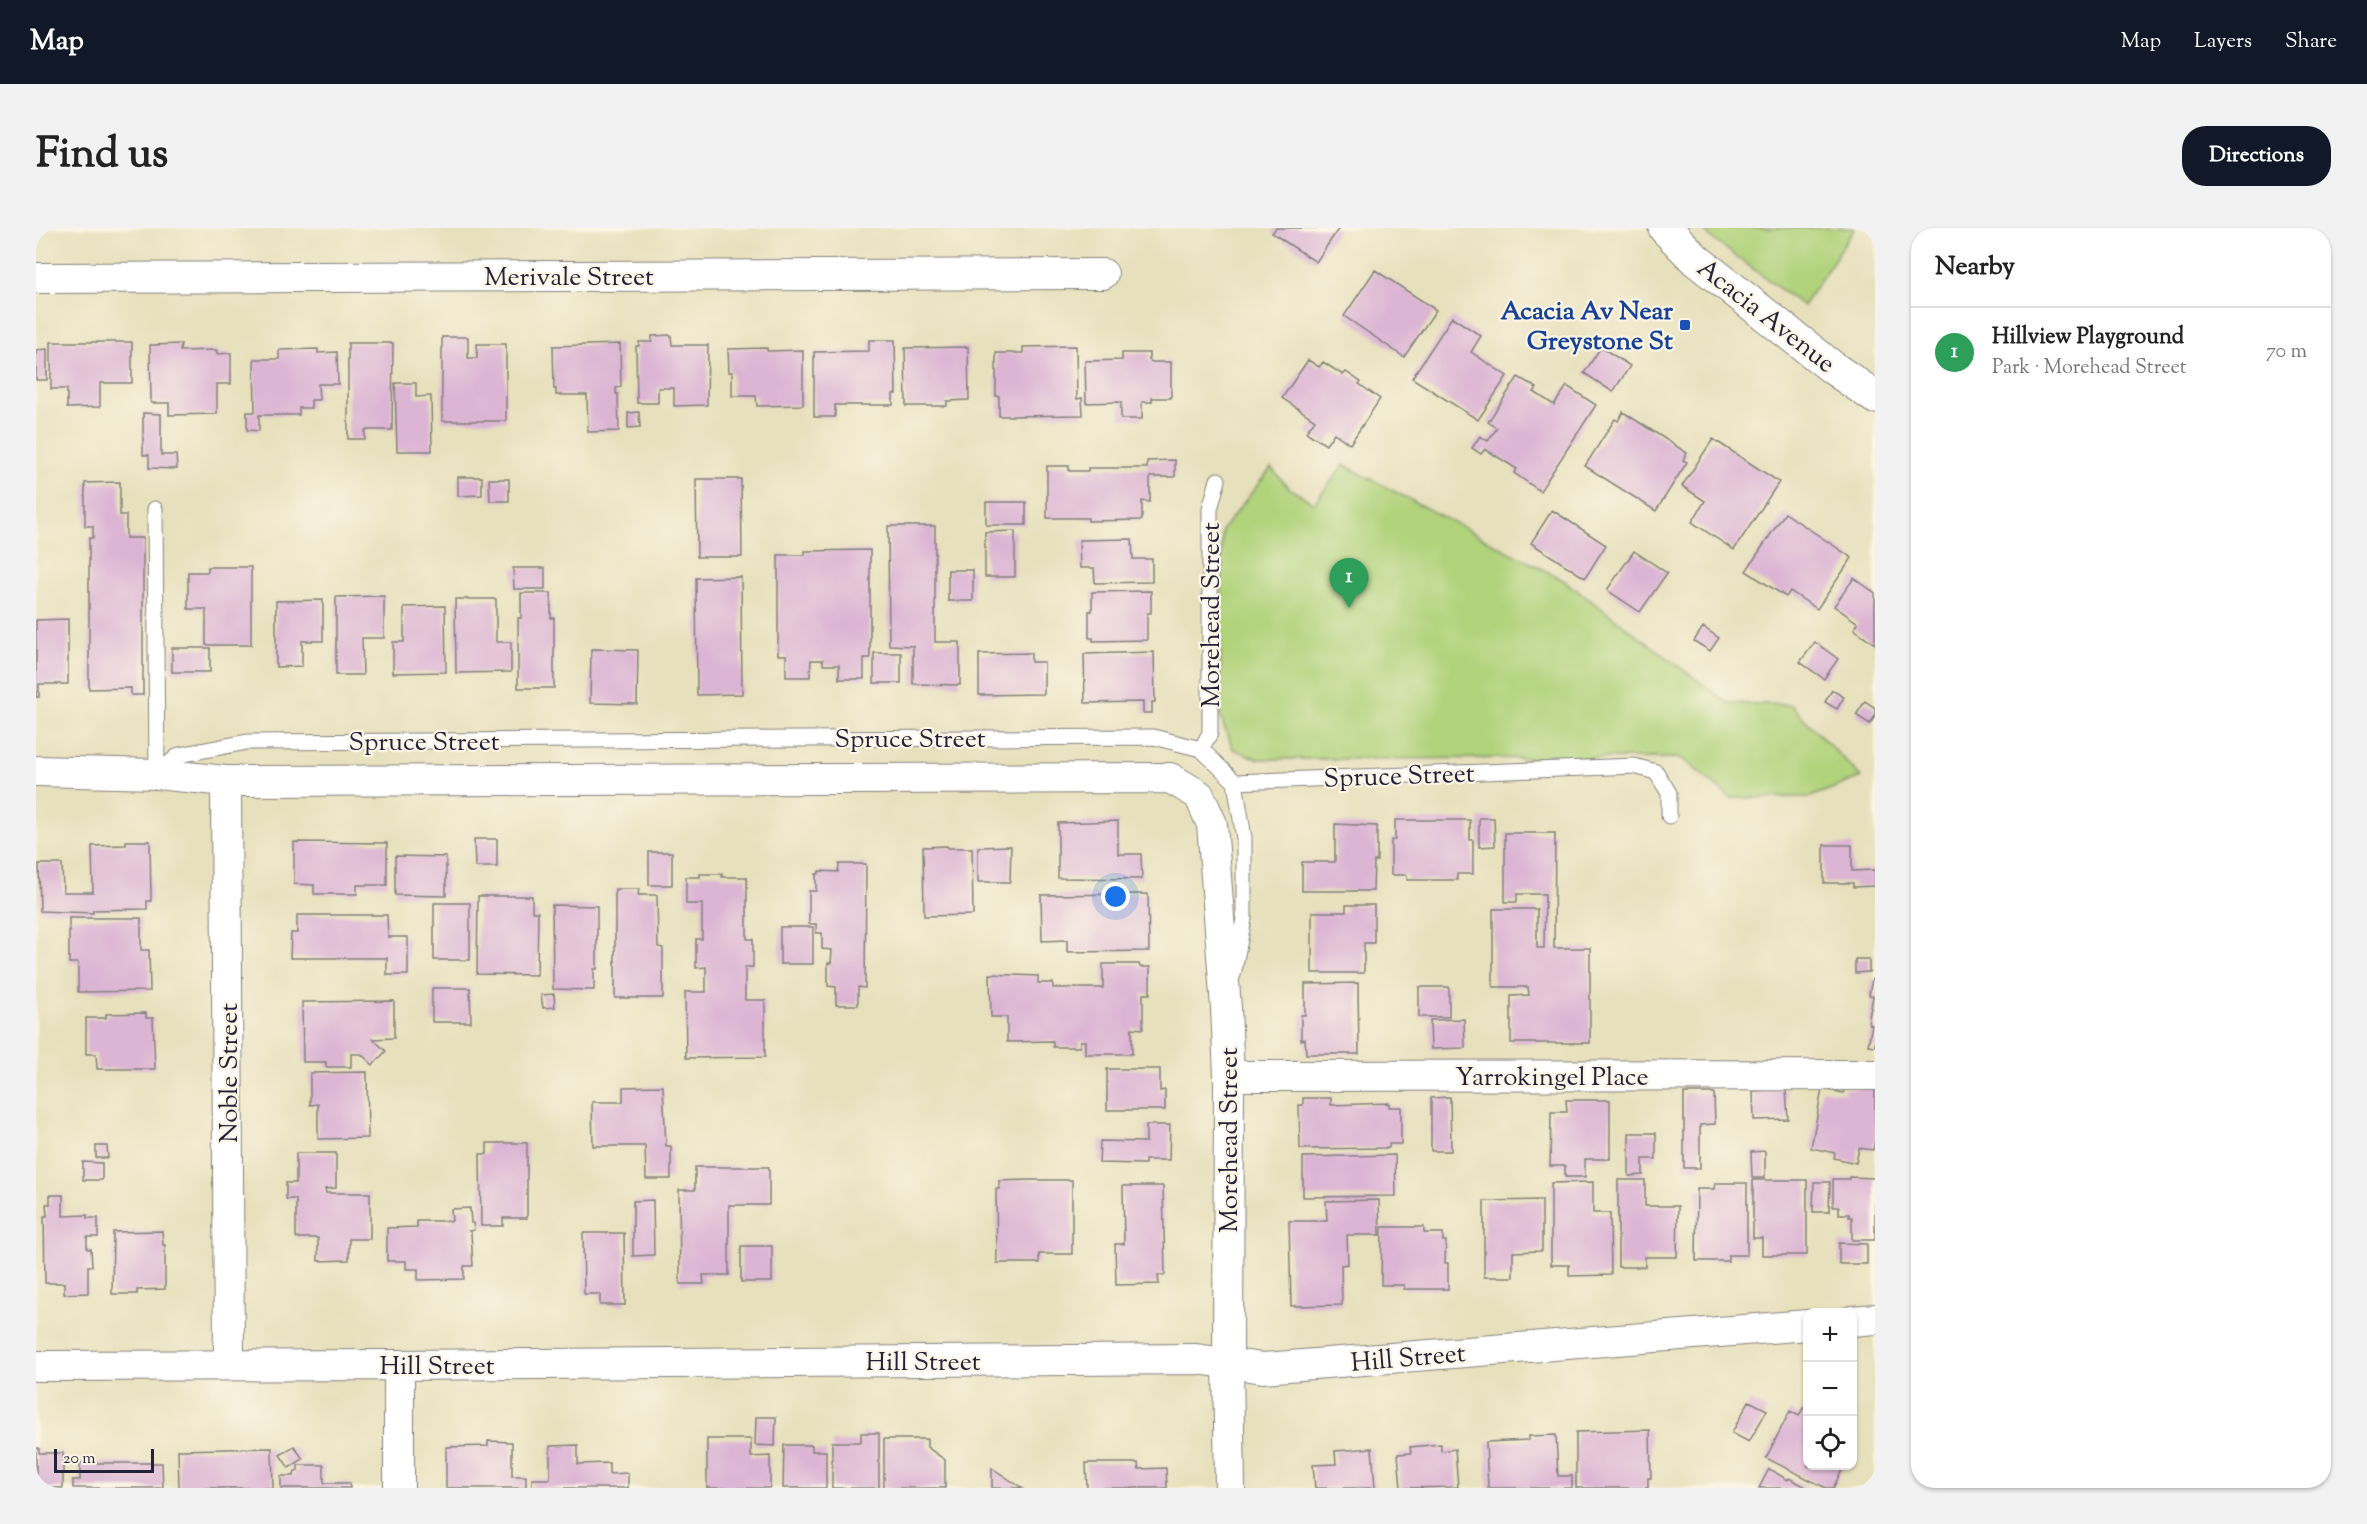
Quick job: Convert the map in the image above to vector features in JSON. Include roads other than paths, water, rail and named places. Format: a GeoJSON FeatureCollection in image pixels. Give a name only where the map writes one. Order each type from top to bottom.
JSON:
{"type":"FeatureCollection","features":[{"type":"Feature","properties":{"kind":"street","name":"Acacia Avenue"},"geometry":{"type":"LineString","coordinates":[[1665,228],[1696,260],[1833,368],[1875,396]]}},
{"type":"Feature","properties":{"kind":"street","name":"Merivale Street"},"geometry":{"type":"LineString","coordinates":[[36,278],[1103,274]]}},
{"type":"Feature","properties":{"kind":"street","name":"Spruce Street"},"geometry":{"type":"LineString","coordinates":[[36,771],[157,774],[226,781],[1170,778],[1199,795]]}},
{"type":"Feature","properties":{"kind":"street","name":"Noble Street"},"geometry":{"type":"LineString","coordinates":[[226,781],[229,1364]]}},
{"type":"Feature","properties":{"kind":"street","name":"Morehead Street"},"geometry":{"type":"LineString","coordinates":[[1199,795],[1212,824],[1226,1008],[1229,1076],[1230,1488]]}},
{"type":"Feature","properties":{"kind":"street","name":"Yarrokingel Place"},"geometry":{"type":"LineString","coordinates":[[1229,1076],[1875,1075]]}},
{"type":"Feature","properties":{"kind":"street"},"geometry":{"type":"LineString","coordinates":[[1857,1321],[1875,1319]]}},
{"type":"Feature","properties":{"kind":"street","name":"Hill Street"},"geometry":{"type":"LineString","coordinates":[[36,1366],[1196,1359],[1263,1368],[1803,1324]]}},
{"type":"Feature","properties":{"kind":"street"},"geometry":{"type":"LineString","coordinates":[[399,1365],[399,1488]]}},
{"type":"Feature","properties":{"kind":"lane","name":"Morehead Street"},"geometry":{"type":"LineString","coordinates":[[1201,749],[1210,733],[1210,509],[1218,480]]}},
{"type":"Feature","properties":{"kind":"lane"},"geometry":{"type":"LineString","coordinates":[[155,509],[157,774]]}},
{"type":"Feature","properties":{"kind":"lane","name":"Spruce Street"},"geometry":{"type":"LineString","coordinates":[[157,774],[179,755],[248,742],[1153,737],[1201,749]]}},
{"type":"Feature","properties":{"kind":"lane"},"geometry":{"type":"LineString","coordinates":[[1201,749],[1235,782],[1244,838],[1244,919],[1226,1008]]}},
{"type":"Feature","properties":{"kind":"lane","name":"Spruce Street"},"geometry":{"type":"LineString","coordinates":[[1235,782],[1634,766],[1656,772],[1669,793],[1669,816]]}},
{"type":"Feature","properties":{"kind":"place","name":"Acacia Av Near Greystone St"},"geometry":{"type":"Point","coordinates":[1685,325]}},
{"type":"Feature","properties":{"kind":"place","name":"Hillview Playground"},"geometry":{"type":"Point","coordinates":[1349,608]}}]}
